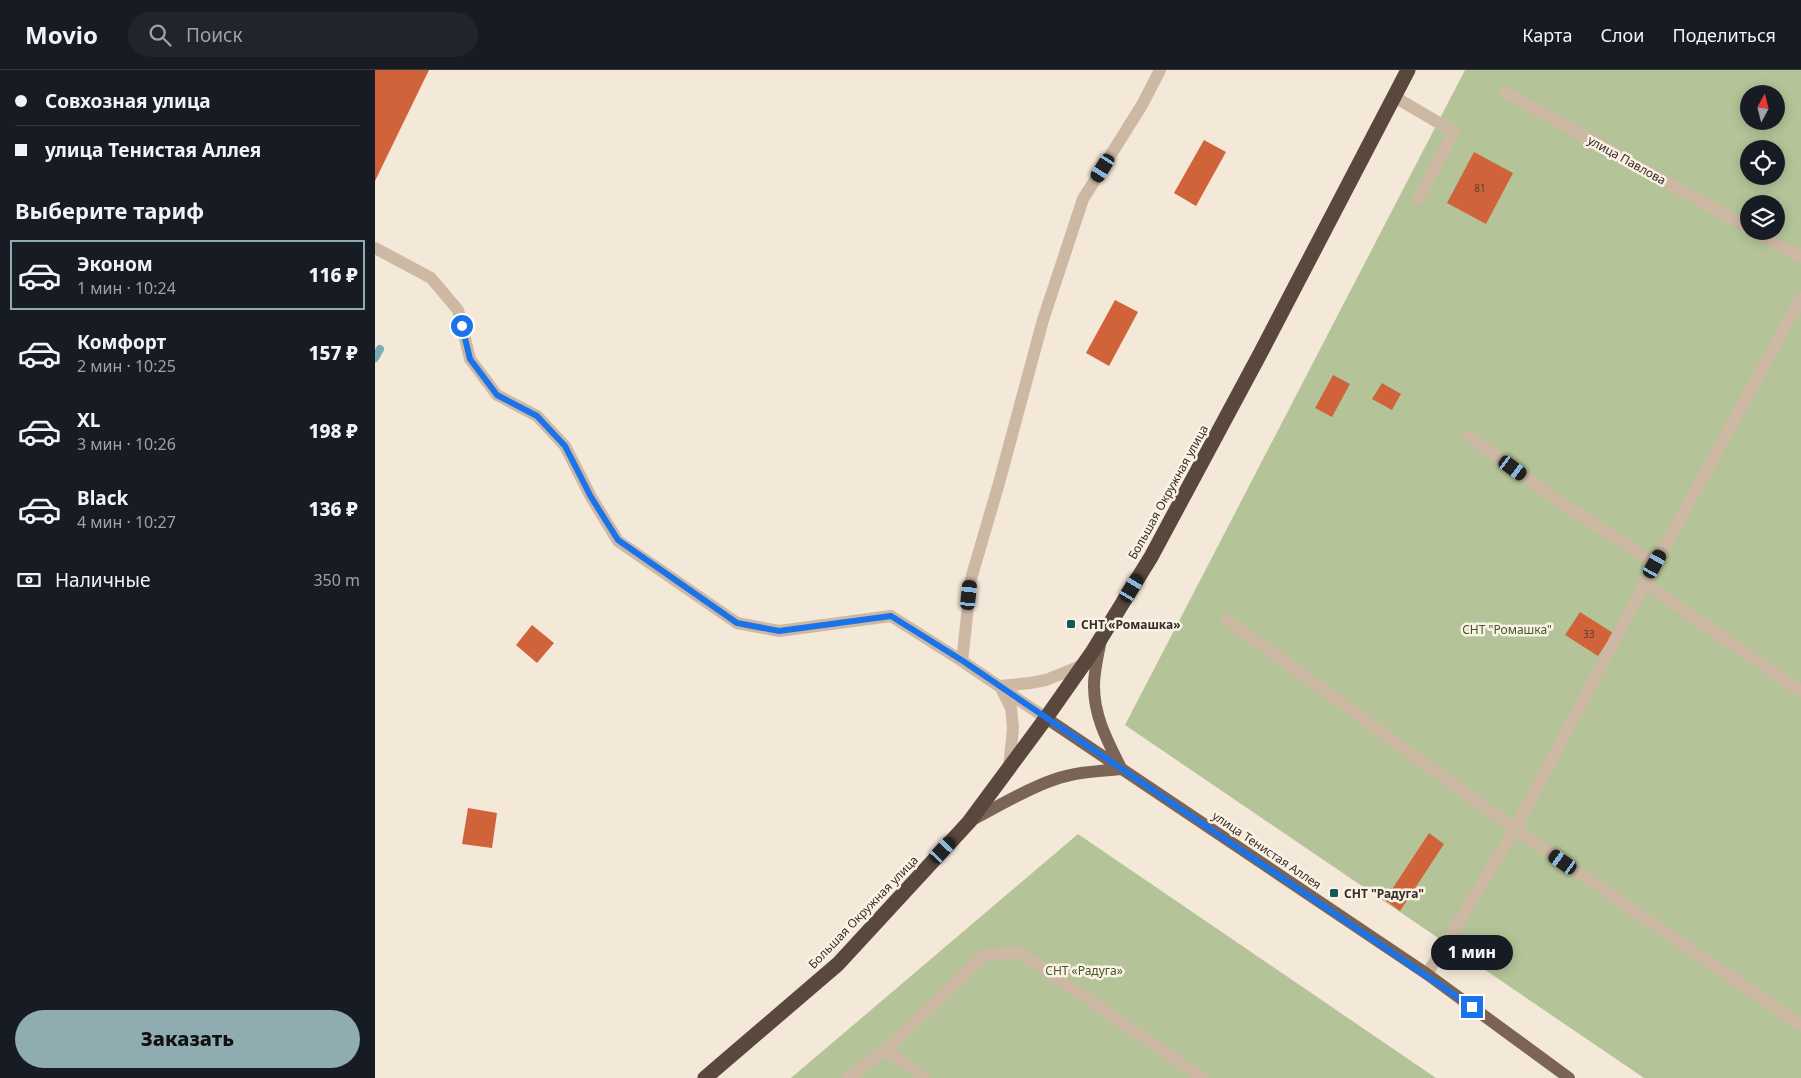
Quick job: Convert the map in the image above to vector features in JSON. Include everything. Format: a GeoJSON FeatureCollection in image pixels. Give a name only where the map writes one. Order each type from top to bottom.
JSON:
{"type":"FeatureCollection","features":[{"type":"Feature","properties":{"kind":"highway","name":"Большая Окружная улица"},"geometry":{"type":"LineString","coordinates":[[705,1078],[838,964],[969,822],[1046,718],[1101,639],[1155,550],[1409,70]]}},
{"type":"Feature","properties":{"kind":"main road"},"geometry":{"type":"LineString","coordinates":[[969,822],[1033,788],[1053,780],[1079,773],[1122,769],[1102,730],[1096,710],[1094,685],[1101,639]]}},
{"type":"Feature","properties":{"kind":"main road","name":"улица Тенистая Аллея"},"geometry":{"type":"LineString","coordinates":[[1046,718],[1427,974],[1569,1078]]}},
{"type":"Feature","properties":{"kind":"street"},"geometry":{"type":"LineString","coordinates":[[963,661],[971,578],[1043,320],[1083,199],[1142,105],[1160,70]]}},
{"type":"Feature","properties":{"kind":"street","name":"улица Павлова"},"geometry":{"type":"LineString","coordinates":[[1505,92],[1740,223]]}},
{"type":"Feature","properties":{"kind":"street"},"geometry":{"type":"LineString","coordinates":[[1395,98],[1454,132],[1418,199]]}},
{"type":"Feature","properties":{"kind":"street"},"geometry":{"type":"LineString","coordinates":[[1771,240],[1801,257]]}},
{"type":"Feature","properties":{"kind":"street"},"geometry":{"type":"LineString","coordinates":[[375,248],[431,278],[458,310],[470,359],[497,395],[537,416],[565,446],[591,497],[618,540],[737,623],[779,631],[891,616],[963,661],[1046,718]]}},
{"type":"Feature","properties":{"kind":"street"},"geometry":{"type":"LineString","coordinates":[[1427,974],[1515,829],[1655,564],[1801,298]]}},
{"type":"Feature","properties":{"kind":"street"},"geometry":{"type":"LineString","coordinates":[[1468,436],[1557,500],[1655,564]]}},
{"type":"Feature","properties":{"kind":"street"},"geometry":{"type":"LineString","coordinates":[[1645,583],[1801,692]]}},
{"type":"Feature","properties":{"kind":"street"},"geometry":{"type":"LineString","coordinates":[[1227,620],[1515,829],[1801,1025]]}},
{"type":"Feature","properties":{"kind":"street"},"geometry":{"type":"LineString","coordinates":[[999,686],[1046,680],[1083,665]]}},
{"type":"Feature","properties":{"kind":"street"},"geometry":{"type":"LineString","coordinates":[[999,686],[1011,708],[1013,728],[1009,768]]}},
{"type":"Feature","properties":{"kind":"street"},"geometry":{"type":"LineString","coordinates":[[848,1078],[886,1050],[984,955],[1019,952],[1203,1078]]}},
{"type":"Feature","properties":{"kind":"street"},"geometry":{"type":"LineString","coordinates":[[886,1050],[925,1078]]}},
{"type":"Feature","properties":{"kind":"green space","name":"СНТ \"Ромашка\""},"geometry":{"type":"Polygon","coordinates":[[[1465,70],[1801,70],[1801,1078],[1644,1078],[1125,725],[1465,70]]]}},
{"type":"Feature","properties":{"kind":"green space","name":"СНТ «Радуга»"},"geometry":{"type":"Polygon","coordinates":[[[1078,834],[1436,1078],[791,1078],[1078,834]]]}},
{"type":"Feature","properties":{"kind":"building"},"geometry":{"type":"Polygon","coordinates":[[[375,70],[429,70],[375,181],[375,70]]]}},
{"type":"Feature","properties":{"kind":"building"},"geometry":{"type":"Polygon","coordinates":[[[1204,140],[1226,152],[1196,206],[1174,193],[1204,140]]]}},
{"type":"Feature","properties":{"kind":"building"},"geometry":{"type":"Polygon","coordinates":[[[1474,152],[1513,173],[1486,224],[1447,203],[1474,152]]]}},
{"type":"Feature","properties":{"kind":"building"},"geometry":{"type":"Polygon","coordinates":[[[1115,300],[1138,312],[1109,366],[1086,353],[1115,300]]]}},
{"type":"Feature","properties":{"kind":"building"},"geometry":{"type":"Polygon","coordinates":[[[1333,375],[1350,384],[1332,417],[1315,408],[1333,375]]]}},
{"type":"Feature","properties":{"kind":"building"},"geometry":{"type":"Polygon","coordinates":[[[1382,383],[1401,394],[1392,410],[1372,399],[1382,383]]]}},
{"type":"Feature","properties":{"kind":"building"},"geometry":{"type":"Polygon","coordinates":[[[1580,612],[1613,633],[1598,656],[1565,635],[1580,612]]]}},
{"type":"Feature","properties":{"kind":"building"},"geometry":{"type":"Polygon","coordinates":[[[532,625],[554,643],[537,663],[516,645],[532,625]]]}},
{"type":"Feature","properties":{"kind":"building"},"geometry":{"type":"Polygon","coordinates":[[[468,808],[497,813],[492,848],[462,844],[468,808]]]}},
{"type":"Feature","properties":{"kind":"building"},"geometry":{"type":"Polygon","coordinates":[[[1429,833],[1444,844],[1400,911],[1385,900],[1429,833]]]}},
{"type":"Feature","properties":{"kind":"waterway"},"geometry":{"type":"LineString","coordinates":[[375,358],[380,349]]}},
{"type":"Feature","properties":{"kind":"place","name":"СНТ «Ромашка»"},"geometry":{"type":"Point","coordinates":[1071,624]}},
{"type":"Feature","properties":{"kind":"place","name":"СНТ \"Радуга\""},"geometry":{"type":"Point","coordinates":[1334,893]}},
{"type":"Feature","properties":{"kind":"route"},"geometry":{"type":"LineString","coordinates":[[462,326],[470,359],[497,395],[537,416],[565,446],[591,497],[618,540],[737,623],[779,631],[891,616],[963,661],[1427,974],[1472,1007]]}}]}
